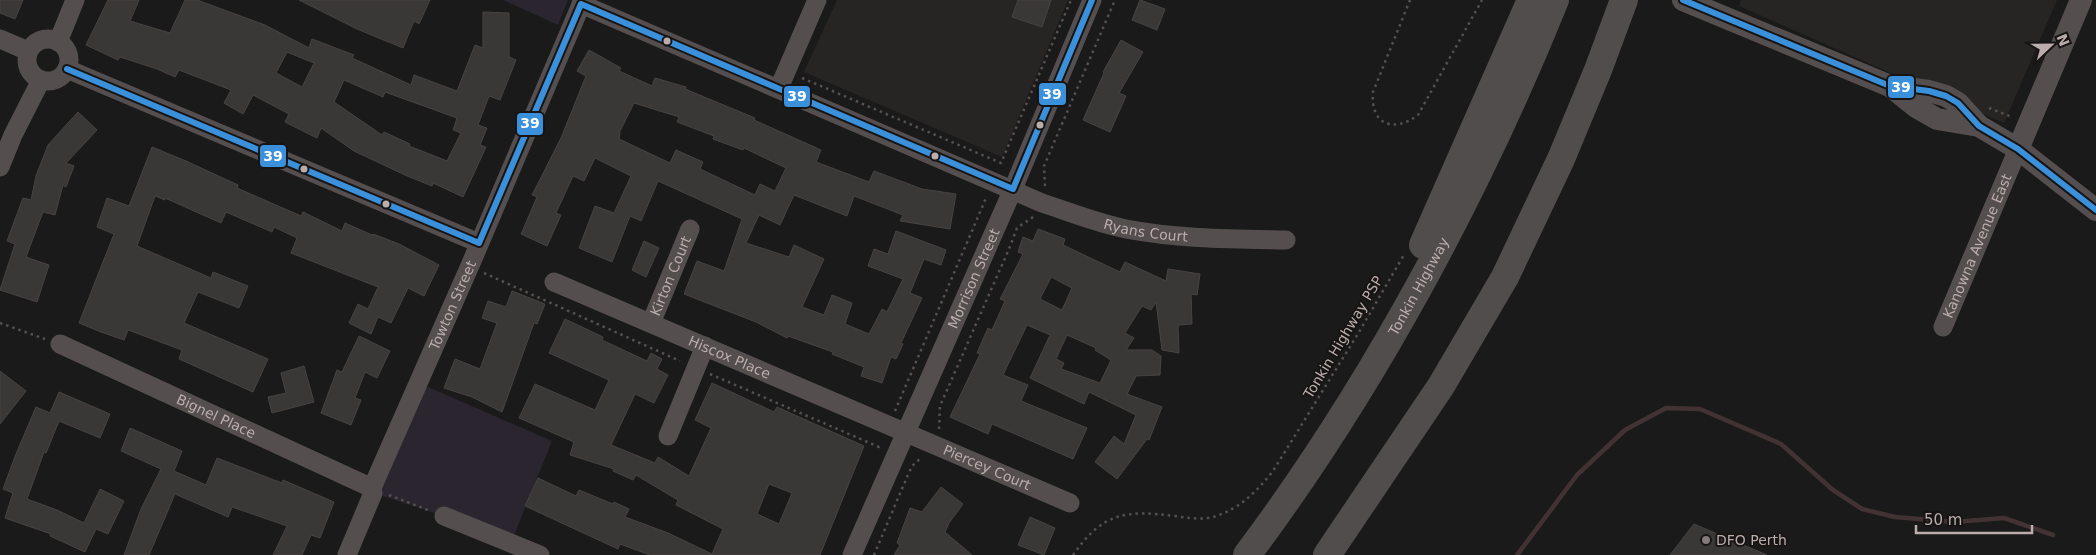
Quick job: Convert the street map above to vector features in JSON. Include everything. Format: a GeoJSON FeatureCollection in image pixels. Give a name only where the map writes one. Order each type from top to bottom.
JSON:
{"type":"FeatureCollection","features":[{"type":"Feature","properties":{"kind":"highway"},"geometry":{"type":"LineString","coordinates":[[1369,373],[1465,147],[1532,0]]}},
{"type":"Feature","properties":{"kind":"highway","name":"Tonkin Highway"},"geometry":{"type":"LineString","coordinates":[[1248,555],[1277,515],[1369,373],[1451,228],[1534,53],[1555,0]]}},
{"type":"Feature","properties":{"kind":"highway"},"geometry":{"type":"LineString","coordinates":[[1327,555],[1441,386],[1505,276],[1561,159],[1598,70],[1624,0]]}},
{"type":"Feature","properties":{"kind":"highway"},"geometry":{"type":"LineString","coordinates":[[1598,70],[1631,0]]}},
{"type":"Feature","properties":{"kind":"street"},"geometry":{"type":"LineString","coordinates":[[58,42],[75,0]]}},
{"type":"Feature","properties":{"kind":"street"},"geometry":{"type":"LineString","coordinates":[[779,88],[818,0]]}},
{"type":"Feature","properties":{"kind":"street","name":"Morrison Street"},"geometry":{"type":"LineString","coordinates":[[852,555],[897,428],[1013,190],[1092,0]]}},
{"type":"Feature","properties":{"kind":"street"},"geometry":{"type":"LineString","coordinates":[[1683,0],[1890,86],[1916,108],[1937,119],[1979,126],[2018,149],[2096,210]]}},
{"type":"Feature","properties":{"kind":"street","name":"Kanowna Avenue East"},"geometry":{"type":"LineString","coordinates":[[1943,327],[2081,0]]}},
{"type":"Feature","properties":{"kind":"street","name":"Ryans Court"},"geometry":{"type":"LineString","coordinates":[[582,2],[1042,203],[1086,218],[1127,229],[1165,234],[1286,240]]}},
{"type":"Feature","properties":{"kind":"street","name":"Towton Street"},"geometry":{"type":"LineString","coordinates":[[347,555],[373,492],[372,488],[480,243],[582,2]]}},
{"type":"Feature","properties":{"kind":"street"},"geometry":{"type":"LineString","coordinates":[[0,39],[28,51]]}},
{"type":"Feature","properties":{"kind":"street"},"geometry":{"type":"LineString","coordinates":[[44,40],[58,42],[66,49],[68,54],[67,69],[58,79],[52,81],[41,80],[35,77],[27,66],[28,51],[37,42],[44,40]]}},
{"type":"Feature","properties":{"kind":"street"},"geometry":{"type":"LineString","coordinates":[[67,69],[480,243]]}},
{"type":"Feature","properties":{"kind":"street"},"geometry":{"type":"LineString","coordinates":[[0,167],[13,135],[41,80]]}},
{"type":"Feature","properties":{"kind":"street","name":"Kirton Court"},"geometry":{"type":"LineString","coordinates":[[651,323],[690,229]]}},
{"type":"Feature","properties":{"kind":"street","name":"Hiscox Place"},"geometry":{"type":"LineString","coordinates":[[554,282],[897,428]]}},
{"type":"Feature","properties":{"kind":"street","name":"Bignel Place"},"geometry":{"type":"LineString","coordinates":[[60,344],[372,488]]}},
{"type":"Feature","properties":{"kind":"street"},"geometry":{"type":"LineString","coordinates":[[668,436],[705,346]]}},
{"type":"Feature","properties":{"kind":"street","name":"Piercey Court"},"geometry":{"type":"LineString","coordinates":[[897,428],[1070,503]]}},
{"type":"Feature","properties":{"kind":"street"},"geometry":{"type":"LineString","coordinates":[[444,516],[540,555]]}},
{"type":"Feature","properties":{"kind":"path"},"geometry":{"type":"LineString","coordinates":[[798,76],[1001,163],[1071,0]]}},
{"type":"Feature","properties":{"kind":"path"},"geometry":{"type":"LineString","coordinates":[[1046,193],[1044,166],[1115,0]]}},
{"type":"Feature","properties":{"kind":"path"},"geometry":{"type":"LineString","coordinates":[[1410,0],[1373,92],[1372,104],[1376,115],[1384,123],[1394,126],[1406,124],[1418,115],[1482,0]]}},
{"type":"Feature","properties":{"kind":"path"},"geometry":{"type":"LineString","coordinates":[[878,451],[897,428],[987,196]]}},
{"type":"Feature","properties":{"kind":"path"},"geometry":{"type":"LineString","coordinates":[[874,555],[910,472],[933,444],[940,427],[940,406],[1014,232],[1039,211]]}},
{"type":"Feature","properties":{"kind":"path","name":"Tonkin Highway PSP"},"geometry":{"type":"LineString","coordinates":[[1073,555],[1090,532],[1115,517],[1139,512],[1192,518],[1211,517],[1227,512],[1242,504],[1273,471],[1359,332],[1406,250]]}},
{"type":"Feature","properties":{"kind":"path"},"geometry":{"type":"LineString","coordinates":[[0,323],[60,344]]}},
{"type":"Feature","properties":{"kind":"path"},"geometry":{"type":"LineString","coordinates":[[372,488],[444,516]]}},
{"type":"Feature","properties":{"kind":"shaded area"},"geometry":{"type":"Polygon","coordinates":[[[503,0],[568,0],[558,25],[503,0]]]}},
{"type":"Feature","properties":{"kind":"shaded area"},"geometry":{"type":"Polygon","coordinates":[[[837,0],[1068,0],[1002,157],[804,72],[837,0]]]}},
{"type":"Feature","properties":{"kind":"shaded area"},"geometry":{"type":"Polygon","coordinates":[[[1741,0],[2057,0],[2004,123],[1739,6],[1741,0]]]}},
{"type":"Feature","properties":{"kind":"shaded area"},"geometry":{"type":"Polygon","coordinates":[[[419,383],[552,441],[511,543],[444,516],[373,493],[419,383]]]}},
{"type":"Feature","properties":{"kind":"building"},"geometry":{"type":"Polygon","coordinates":[[[0,0],[23,0],[15,19],[0,13],[0,0]]]}},
{"type":"Feature","properties":{"kind":"building"},"geometry":{"type":"Polygon","coordinates":[[[108,0],[139,0],[130,21],[170,33],[185,0],[197,0],[265,25],[309,48],[312,39],[354,55],[352,58],[411,85],[414,75],[457,91],[475,45],[483,48],[483,12],[509,13],[509,57],[516,60],[500,100],[489,96],[478,125],[487,128],[480,145],[486,147],[463,197],[433,183],[432,186],[405,175],[354,151],[321,128],[317,138],[285,122],[289,114],[253,95],[243,114],[224,103],[231,90],[179,70],[175,77],[120,57],[118,60],[86,45],[108,0]],[[287,52],[276,73],[302,87],[314,63],[287,52]],[[344,80],[334,102],[382,135],[384,132],[410,144],[409,146],[447,161],[461,133],[453,130],[457,118],[385,92],[383,97],[344,80]]]}},
{"type":"Feature","properties":{"kind":"building"},"geometry":{"type":"Polygon","coordinates":[[[299,0],[430,0],[419,24],[414,21],[403,48],[357,29],[299,0]]]}},
{"type":"Feature","properties":{"kind":"building"},"geometry":{"type":"Polygon","coordinates":[[[1018,0],[1051,0],[1042,27],[1012,17],[1018,0]]]}},
{"type":"Feature","properties":{"kind":"building"},"geometry":{"type":"Polygon","coordinates":[[[1140,0],[1165,9],[1157,30],[1132,20],[1140,0]]]}},
{"type":"Feature","properties":{"kind":"building"},"geometry":{"type":"Polygon","coordinates":[[[1121,40],[1143,52],[1119,93],[1126,96],[1110,132],[1083,120],[1103,72],[1121,40]]]}},
{"type":"Feature","properties":{"kind":"building"},"geometry":{"type":"Polygon","coordinates":[[[589,50],[621,68],[619,71],[652,86],[655,78],[686,87],[685,89],[755,118],[754,120],[821,150],[816,162],[869,182],[874,171],[922,189],[956,194],[950,229],[900,221],[903,215],[854,196],[847,216],[794,195],[780,225],[759,215],[746,243],[789,257],[794,245],[824,259],[802,307],[824,315],[832,295],[852,303],[845,324],[869,334],[882,309],[887,312],[903,279],[868,266],[874,249],[888,254],[896,231],[946,250],[941,265],[924,259],[910,293],[922,298],[901,343],[903,344],[896,359],[891,357],[882,383],[861,376],[864,367],[832,354],[833,352],[788,336],[787,338],[756,322],[684,294],[697,261],[724,271],[742,219],[658,181],[641,221],[630,216],[612,262],[579,248],[595,206],[614,213],[631,176],[595,158],[584,181],[573,176],[556,213],[561,215],[547,246],[521,234],[537,197],[532,195],[561,138],[586,76],[577,71],[589,50]],[[634,103],[620,131],[619,139],[670,163],[676,150],[703,162],[700,169],[755,195],[760,184],[775,191],[786,168],[744,148],[743,150],[713,139],[714,136],[677,122],[679,117],[634,103]]]}},
{"type":"Feature","properties":{"kind":"building"},"geometry":{"type":"Polygon","coordinates":[[[78,112],[97,130],[66,163],[74,166],[66,187],[63,185],[55,215],[43,212],[26,257],[49,265],[37,302],[0,290],[15,244],[7,241],[23,198],[31,200],[36,176],[48,145],[78,112]]]}},
{"type":"Feature","properties":{"kind":"building"},"geometry":{"type":"Polygon","coordinates":[[[152,147],[238,185],[237,188],[301,216],[303,212],[342,231],[345,223],[399,244],[439,265],[424,296],[408,288],[391,323],[378,317],[371,334],[349,323],[358,304],[368,309],[378,287],[291,253],[297,238],[274,227],[272,232],[226,212],[221,223],[165,198],[165,200],[155,196],[137,246],[211,278],[213,272],[248,286],[239,308],[198,292],[184,323],[268,359],[253,392],[179,359],[182,350],[128,330],[124,340],[79,323],[114,234],[97,227],[107,198],[129,206],[152,147]]]}},
{"type":"Feature","properties":{"kind":"building"},"geometry":{"type":"Polygon","coordinates":[[[1038,229],[1065,239],[1063,245],[1120,272],[1125,262],[1166,281],[1168,269],[1200,274],[1197,295],[1191,294],[1192,324],[1178,325],[1179,353],[1162,350],[1156,302],[1151,310],[1142,306],[1125,333],[1134,338],[1126,350],[1152,350],[1161,356],[1160,375],[1136,376],[1127,394],[1162,407],[1149,440],[1147,439],[1117,479],[1095,462],[1114,436],[1124,444],[1136,415],[1089,392],[1084,404],[1030,378],[1050,335],[1027,325],[1003,375],[1028,385],[1021,401],[1087,428],[1073,459],[992,424],[988,434],[950,417],[980,354],[977,353],[988,328],[992,330],[1005,301],[1000,299],[1023,254],[1018,252],[1023,237],[1033,241],[1038,229]],[[1051,277],[1040,299],[1062,310],[1072,288],[1051,277]],[[1067,335],[1056,359],[1064,363],[1061,369],[1100,383],[1111,360],[1095,350],[1096,348],[1067,335]]]}},
{"type":"Feature","properties":{"kind":"building"},"geometry":{"type":"Polygon","coordinates":[[[644,241],[659,248],[646,277],[632,270],[644,241]]]}},
{"type":"Feature","properties":{"kind":"building"},"geometry":{"type":"Polygon","coordinates":[[[512,291],[545,304],[537,324],[534,323],[502,412],[472,397],[444,388],[455,359],[480,369],[497,323],[482,318],[488,301],[506,307],[512,291]]]}},
{"type":"Feature","properties":{"kind":"building"},"geometry":{"type":"Polygon","coordinates":[[[565,319],[603,337],[602,340],[647,361],[651,353],[662,359],[657,369],[668,375],[654,403],[635,394],[611,445],[655,463],[658,457],[689,476],[711,428],[695,420],[712,383],[774,412],[777,407],[864,446],[820,555],[650,555],[620,544],[618,549],[525,506],[538,478],[576,496],[579,490],[613,504],[614,502],[629,509],[625,517],[668,533],[712,554],[723,529],[676,505],[678,500],[636,475],[633,480],[613,471],[614,469],[570,455],[574,442],[519,418],[535,384],[595,410],[609,380],[549,353],[565,319]],[[769,484],[757,514],[779,524],[792,493],[769,484]]]}},
{"type":"Feature","properties":{"kind":"building"},"geometry":{"type":"Polygon","coordinates":[[[359,336],[390,351],[377,378],[365,372],[355,398],[361,400],[351,425],[321,413],[337,370],[342,372],[359,336]]]}},
{"type":"Feature","properties":{"kind":"building"},"geometry":{"type":"Polygon","coordinates":[[[304,366],[314,402],[272,413],[268,397],[286,393],[281,373],[304,366]]]}},
{"type":"Feature","properties":{"kind":"building"},"geometry":{"type":"Polygon","coordinates":[[[0,371],[26,391],[0,424],[0,371]]]}},
{"type":"Feature","properties":{"kind":"building"},"geometry":{"type":"Polygon","coordinates":[[[59,392],[110,414],[100,438],[59,421],[46,453],[44,452],[27,499],[57,510],[84,523],[100,489],[124,501],[108,534],[96,529],[85,552],[50,536],[51,534],[5,518],[13,493],[3,489],[36,407],[50,413],[59,392]]]}},
{"type":"Feature","properties":{"kind":"building"},"geometry":{"type":"Polygon","coordinates":[[[130,428],[182,451],[174,471],[206,485],[217,458],[282,483],[283,480],[334,502],[320,538],[311,535],[302,555],[273,555],[287,526],[232,507],[228,517],[175,494],[149,555],[124,555],[141,509],[161,469],[121,451],[130,428]]]}},
{"type":"Feature","properties":{"kind":"building"},"geometry":{"type":"Polygon","coordinates":[[[941,487],[963,504],[949,523],[945,532],[972,555],[894,555],[900,545],[897,543],[910,508],[922,512],[941,487]]]}},
{"type":"Feature","properties":{"kind":"building"},"geometry":{"type":"Polygon","coordinates":[[[1030,517],[1055,528],[1044,555],[1018,545],[1030,517]]]}},
{"type":"Feature","properties":{"kind":"building","name":"DFO Perth"},"geometry":{"type":"Polygon","coordinates":[[[1694,524],[1767,555],[1670,555],[1694,524]]]}},
{"type":"Feature","properties":{"kind":"waterway"},"geometry":{"type":"LineString","coordinates":[[1517,555],[1577,475],[1625,430],[1666,408],[1700,409],[1781,444],[1833,490],[1862,509],[1895,517],[1954,522],[2004,518],[2053,535]]}},
{"type":"Feature","properties":{"kind":"transit line","name":"39"},"geometry":{"type":"LineString","coordinates":[[1013,189],[1092,0]]}},
{"type":"Feature","properties":{"kind":"transit line","name":"39"},"geometry":{"type":"LineString","coordinates":[[1683,0],[1890,86],[1929,91],[1946,96],[1958,103],[1979,126],[2018,149],[2096,210]]}},
{"type":"Feature","properties":{"kind":"transit line","name":"39"},"geometry":{"type":"LineString","coordinates":[[581,4],[1013,189]]}},
{"type":"Feature","properties":{"kind":"transit line","name":"39"},"geometry":{"type":"LineString","coordinates":[[479,243],[581,4]]}},
{"type":"Feature","properties":{"kind":"transit line","name":"39"},"geometry":{"type":"LineString","coordinates":[[67,69],[479,243]]}},
{"type":"Feature","properties":{"kind":"place","name":"DFO Perth"},"geometry":{"type":"Point","coordinates":[1706,540]}}]}
